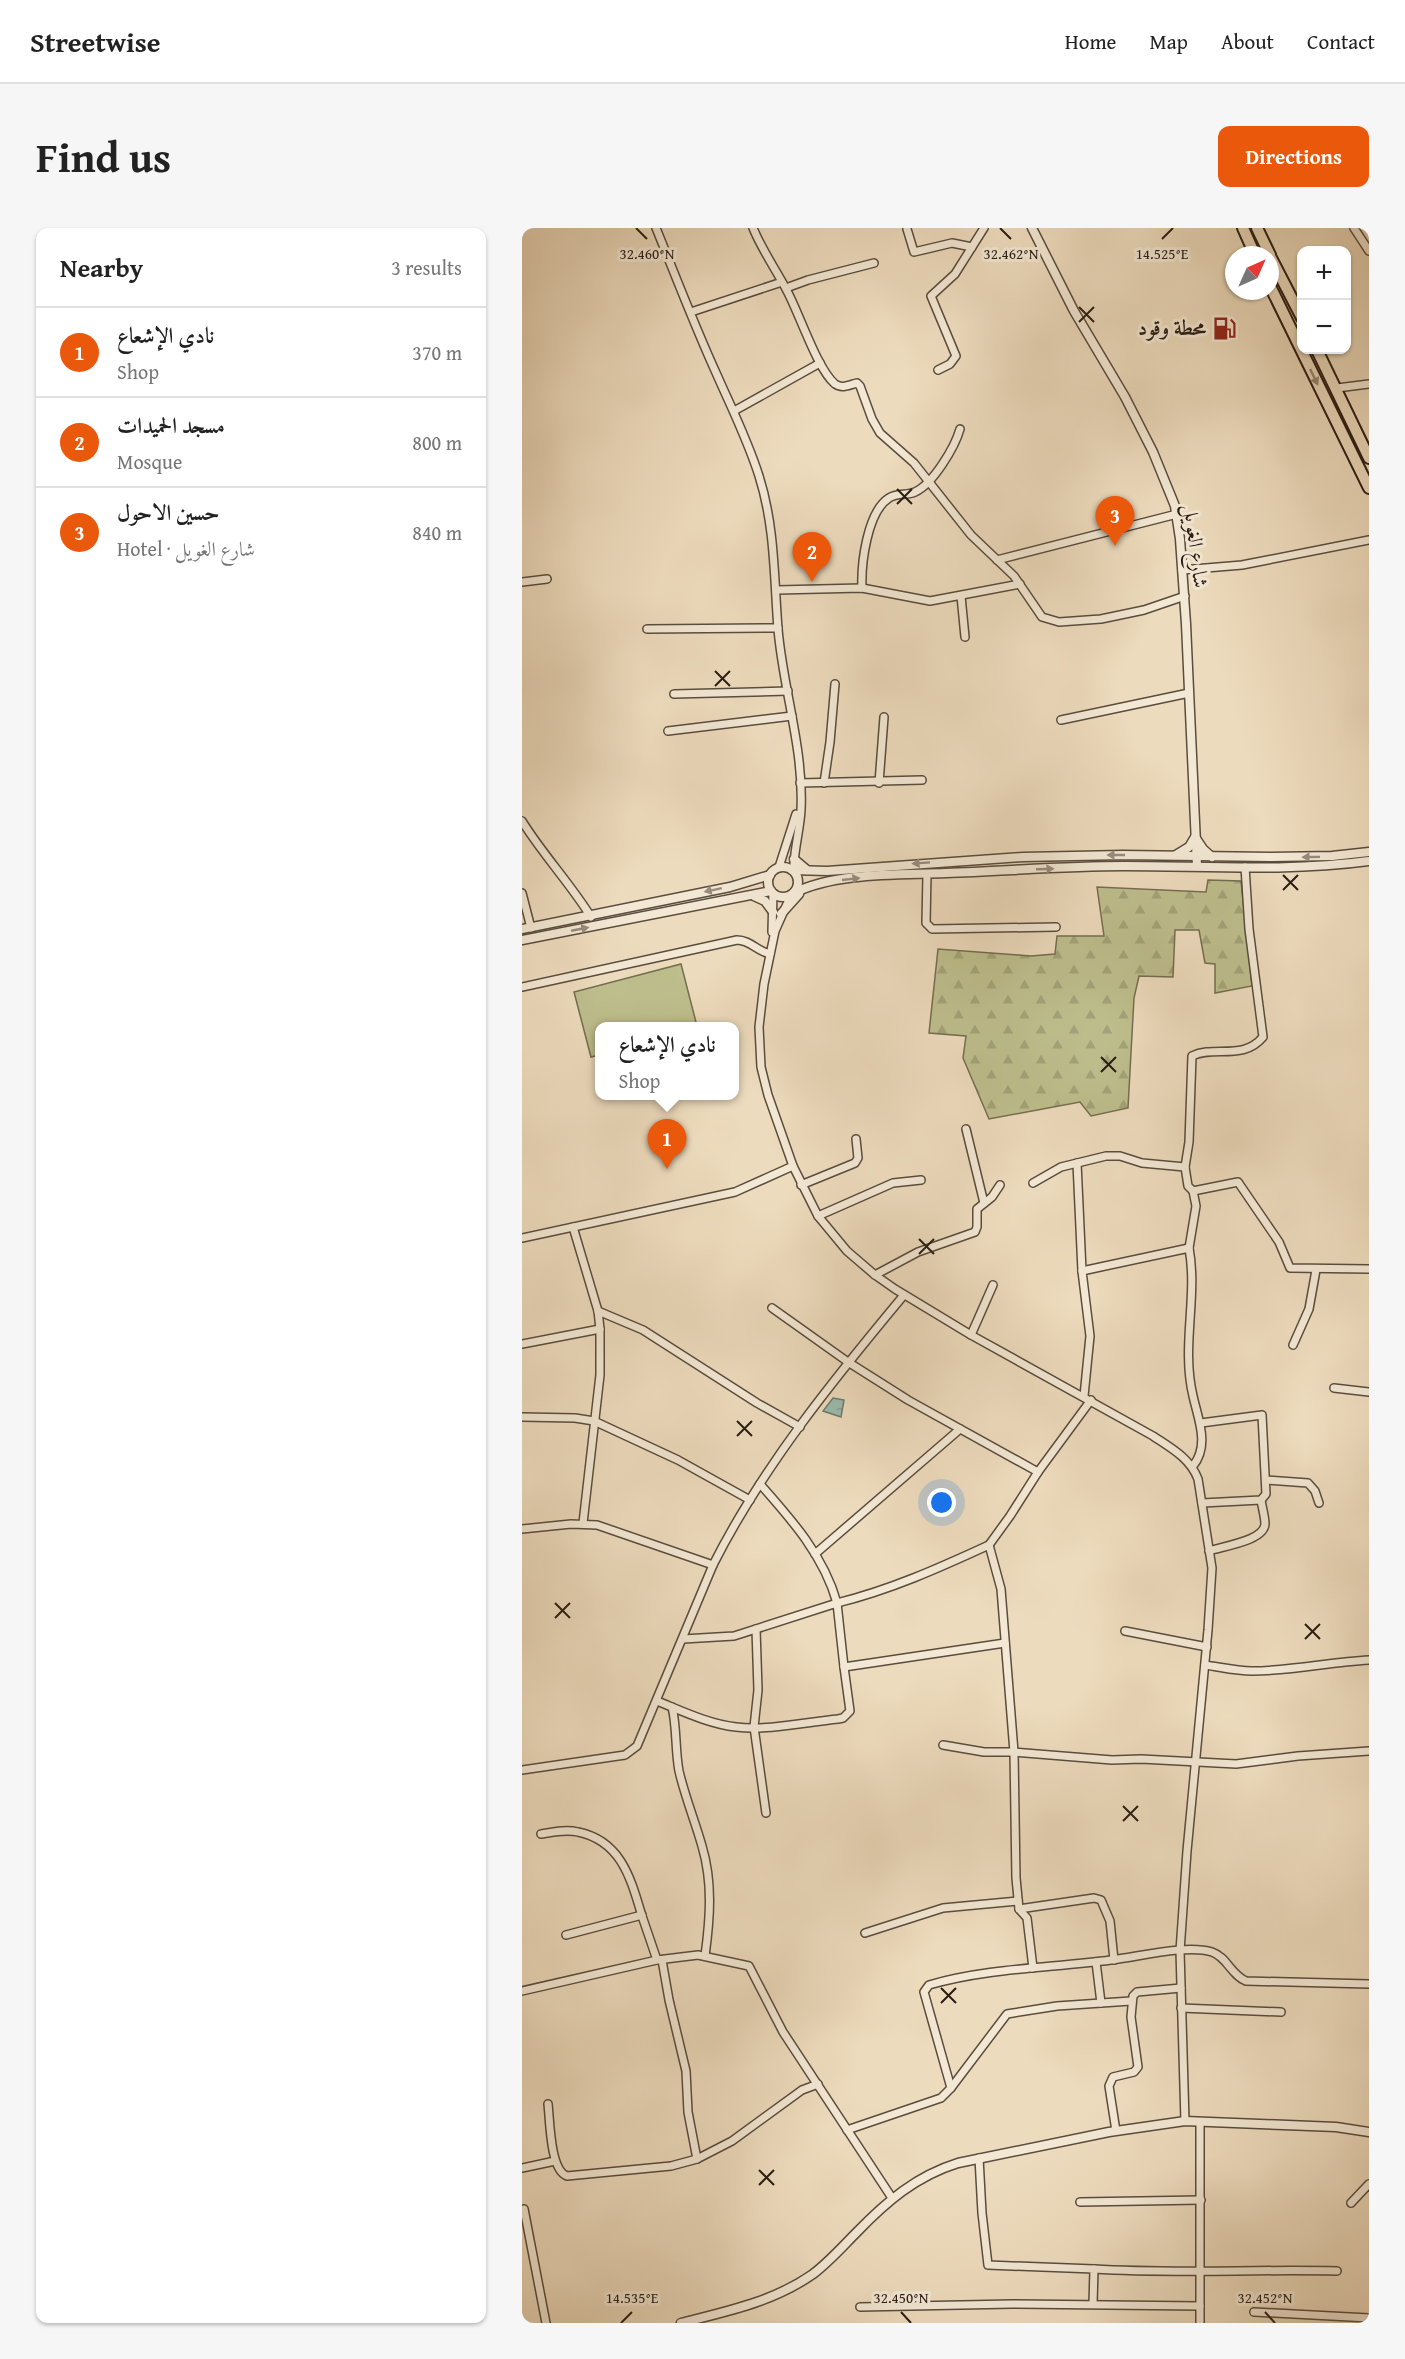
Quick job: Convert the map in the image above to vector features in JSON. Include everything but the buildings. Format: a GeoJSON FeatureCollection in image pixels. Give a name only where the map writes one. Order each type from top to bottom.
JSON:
{"type":"FeatureCollection","features":[{"type":"Feature","properties":{"kind":"highway"},"geometry":{"type":"LineString","coordinates":[[1243,228],[1251,246]]}},
{"type":"Feature","properties":{"kind":"highway"},"geometry":{"type":"LineString","coordinates":[[1257,228],[1266,246]]}},
{"type":"Feature","properties":{"kind":"highway"},"geometry":{"type":"LineString","coordinates":[[1279,273],[1297,308]]}},
{"type":"Feature","properties":{"kind":"highway"},"geometry":{"type":"LineString","coordinates":[[1277,300],[1369,488]]}},
{"type":"Feature","properties":{"kind":"highway"},"geometry":{"type":"LineString","coordinates":[[1319,354],[1369,458]]}},
{"type":"Feature","properties":{"kind":"street"},"geometry":{"type":"LineString","coordinates":[[656,228],[734,411],[759,476],[765,499],[777,590],[778,628],[800,783],[801,809],[792,870],[798,881],[793,894],[777,913]]}},
{"type":"Feature","properties":{"kind":"street"},"geometry":{"type":"LineString","coordinates":[[753,228],[768,260],[784,285],[820,363],[837,385],[842,387],[859,384],[880,434],[914,463],[948,508],[1020,584],[1042,617],[1059,622],[1112,616],[1144,610],[1185,596]]}},
{"type":"Feature","properties":{"kind":"street"},"geometry":{"type":"LineString","coordinates":[[938,370],[950,364],[956,356],[931,296],[956,274],[984,228]]}},
{"type":"Feature","properties":{"kind":"street","name":"شارع الغويل"},"geometry":{"type":"LineString","coordinates":[[1032,228],[1074,310],[1125,397],[1153,452],[1170,488],[1177,514],[1185,596],[1197,866]]}},
{"type":"Feature","properties":{"kind":"street"},"geometry":{"type":"LineString","coordinates":[[1354,228],[1369,251]]}},
{"type":"Feature","properties":{"kind":"street"},"geometry":{"type":"LineString","coordinates":[[907,229],[914,252],[952,243],[972,247]]}},
{"type":"Feature","properties":{"kind":"street"},"geometry":{"type":"LineString","coordinates":[[691,312],[784,285],[874,263]]}},
{"type":"Feature","properties":{"kind":"street"},"geometry":{"type":"LineString","coordinates":[[734,411],[820,363]]}},
{"type":"Feature","properties":{"kind":"street"},"geometry":{"type":"LineString","coordinates":[[1337,388],[1369,384]]}},
{"type":"Feature","properties":{"kind":"street"},"geometry":{"type":"LineString","coordinates":[[862,588],[867,538],[879,509],[891,496],[916,492],[928,481],[954,447],[960,429]]}},
{"type":"Feature","properties":{"kind":"street"},"geometry":{"type":"LineString","coordinates":[[997,560],[1177,514]]}},
{"type":"Feature","properties":{"kind":"street"},"geometry":{"type":"LineString","coordinates":[[1182,570],[1242,565],[1369,540]]}},
{"type":"Feature","properties":{"kind":"street"},"geometry":{"type":"LineString","coordinates":[[522,582],[547,579]]}},
{"type":"Feature","properties":{"kind":"street"},"geometry":{"type":"LineString","coordinates":[[777,590],[862,588],[930,601],[1020,584]]}},
{"type":"Feature","properties":{"kind":"street"},"geometry":{"type":"LineString","coordinates":[[961,596],[965,638]]}},
{"type":"Feature","properties":{"kind":"street"},"geometry":{"type":"LineString","coordinates":[[647,629],[778,628]]}},
{"type":"Feature","properties":{"kind":"street"},"geometry":{"type":"LineString","coordinates":[[824,783],[835,684]]}},
{"type":"Feature","properties":{"kind":"street"},"geometry":{"type":"LineString","coordinates":[[674,694],[788,691]]}},
{"type":"Feature","properties":{"kind":"street"},"geometry":{"type":"LineString","coordinates":[[1061,720],[1189,693]]}},
{"type":"Feature","properties":{"kind":"street"},"geometry":{"type":"LineString","coordinates":[[668,731],[792,716]]}},
{"type":"Feature","properties":{"kind":"street"},"geometry":{"type":"LineString","coordinates":[[879,783],[885,717]]}},
{"type":"Feature","properties":{"kind":"street"},"geometry":{"type":"LineString","coordinates":[[800,783],[879,783],[922,780]]}},
{"type":"Feature","properties":{"kind":"street"},"geometry":{"type":"LineString","coordinates":[[522,893],[527,928],[591,917],[730,887],[770,875],[779,867],[800,800]]}},
{"type":"Feature","properties":{"kind":"street"},"geometry":{"type":"LineString","coordinates":[[522,821],[545,856],[572,887],[591,917]]}},
{"type":"Feature","properties":{"kind":"street"},"geometry":{"type":"LineString","coordinates":[[1173,856],[1188,847],[1195,837],[1203,849],[1212,856]]}},
{"type":"Feature","properties":{"kind":"street"},"geometry":{"type":"LineString","coordinates":[[779,867],[811,871],[1023,857],[1332,856],[1369,852]]}},
{"type":"Feature","properties":{"kind":"street"},"geometry":{"type":"LineString","coordinates":[[794,859],[811,871]]}},
{"type":"Feature","properties":{"kind":"street"},"geometry":{"type":"LineString","coordinates":[[522,940],[702,903],[772,892],[779,897],[828,881],[887,875],[1121,866],[1331,865],[1369,861]]}},
{"type":"Feature","properties":{"kind":"street"},"geometry":{"type":"LineString","coordinates":[[1193,1467],[1201,1454],[1201,1423],[1192,1394],[1188,1366],[1193,1270],[1189,1248],[1196,1213],[1193,1191],[1188,1186],[1185,1167],[1189,1142],[1192,1056],[1233,1053],[1255,1044],[1263,1037],[1249,929],[1245,867]]}},
{"type":"Feature","properties":{"kind":"street"},"geometry":{"type":"LineString","coordinates":[[927,874],[927,923],[932,929],[1056,927]]}},
{"type":"Feature","properties":{"kind":"street"},"geometry":{"type":"LineString","coordinates":[[770,875],[768,884],[777,913],[759,1027],[761,1066],[793,1166],[818,1216],[834,1237],[874,1275],[971,1335],[1153,1436],[1176,1451],[1193,1467],[1198,1479],[1212,1569],[1180,1950],[1185,2121]]}},
{"type":"Feature","properties":{"kind":"street"},"geometry":{"type":"LineString","coordinates":[[777,913],[810,886]]}},
{"type":"Feature","properties":{"kind":"street"},"geometry":{"type":"LineString","coordinates":[[753,895],[765,901],[777,913]]}},
{"type":"Feature","properties":{"kind":"street"},"geometry":{"type":"LineString","coordinates":[[522,987],[737,940],[746,941],[757,950],[770,950]]}},
{"type":"Feature","properties":{"kind":"street"},"geometry":{"type":"LineString","coordinates":[[966,1129],[984,1203]]}},
{"type":"Feature","properties":{"kind":"street"},"geometry":{"type":"LineString","coordinates":[[801,1185],[855,1163],[858,1158],[856,1139]]}},
{"type":"Feature","properties":{"kind":"street"},"geometry":{"type":"LineString","coordinates":[[1032,1183],[1050,1172],[1098,1157],[1113,1156],[1142,1163],[1185,1167]]}},
{"type":"Feature","properties":{"kind":"street"},"geometry":{"type":"LineString","coordinates":[[682,1639],[715,1639],[866,1596],[925,1574],[989,1545],[1011,1516],[1088,1398],[1090,1336],[1082,1271],[1077,1164]]}},
{"type":"Feature","properties":{"kind":"street"},"geometry":{"type":"LineString","coordinates":[[522,1238],[735,1192],[793,1166]]}},
{"type":"Feature","properties":{"kind":"street"},"geometry":{"type":"LineString","coordinates":[[818,1216],[893,1183],[921,1180]]}},
{"type":"Feature","properties":{"kind":"street"},"geometry":{"type":"LineString","coordinates":[[1193,1191],[1238,1182],[1279,1242],[1288,1267],[1296,1270],[1369,1269]]}},
{"type":"Feature","properties":{"kind":"street"},"geometry":{"type":"LineString","coordinates":[[874,1275],[918,1252],[975,1232],[976,1211],[992,1197],[999,1185]]}},
{"type":"Feature","properties":{"kind":"street"},"geometry":{"type":"LineString","coordinates":[[573,1227],[598,1311],[600,1329],[600,1375],[583,1523]]}},
{"type":"Feature","properties":{"kind":"street"},"geometry":{"type":"LineString","coordinates":[[1082,1271],[1189,1248]]}},
{"type":"Feature","properties":{"kind":"street"},"geometry":{"type":"LineString","coordinates":[[1293,1345],[1310,1309],[1316,1270]]}},
{"type":"Feature","properties":{"kind":"street"},"geometry":{"type":"LineString","coordinates":[[971,1335],[993,1285]]}},
{"type":"Feature","properties":{"kind":"street"},"geometry":{"type":"LineString","coordinates":[[522,1770],[625,1755],[632,1752],[640,1740],[657,1701],[713,1565],[750,1500],[848,1362],[904,1295]]}},
{"type":"Feature","properties":{"kind":"street"},"geometry":{"type":"LineString","coordinates":[[772,1308],[848,1362],[908,1400],[1038,1472]]}},
{"type":"Feature","properties":{"kind":"street"},"geometry":{"type":"LineString","coordinates":[[598,1311],[644,1330],[757,1403],[800,1427]]}},
{"type":"Feature","properties":{"kind":"street"},"geometry":{"type":"LineString","coordinates":[[522,1344],[600,1329]]}},
{"type":"Feature","properties":{"kind":"street"},"geometry":{"type":"LineString","coordinates":[[1334,1388],[1369,1392]]}},
{"type":"Feature","properties":{"kind":"street"},"geometry":{"type":"LineString","coordinates":[[1201,1423],[1262,1415],[1266,1480],[1266,1494],[1261,1500],[1202,1503]]}},
{"type":"Feature","properties":{"kind":"street"},"geometry":{"type":"LineString","coordinates":[[522,1417],[594,1420],[678,1460],[750,1500]]}},
{"type":"Feature","properties":{"kind":"street"},"geometry":{"type":"LineString","coordinates":[[815,1554],[960,1429]]}},
{"type":"Feature","properties":{"kind":"street"},"geometry":{"type":"LineString","coordinates":[[1266,1480],[1308,1484],[1316,1491],[1319,1503]]}},
{"type":"Feature","properties":{"kind":"street"},"geometry":{"type":"LineString","coordinates":[[657,1701],[728,1725],[754,1727],[843,1718],[850,1711],[837,1603],[825,1571],[796,1524],[760,1484]]}},
{"type":"Feature","properties":{"kind":"street"},"geometry":{"type":"LineString","coordinates":[[1209,1551],[1242,1542],[1260,1534],[1265,1526],[1261,1500]]}},
{"type":"Feature","properties":{"kind":"street"},"geometry":{"type":"LineString","coordinates":[[522,1529],[583,1523],[613,1528],[713,1565]]}},
{"type":"Feature","properties":{"kind":"street"},"geometry":{"type":"LineString","coordinates":[[989,1545],[1001,1589],[1014,1752],[1016,1878],[1019,1905],[1027,1918],[1033,1968]]}},
{"type":"Feature","properties":{"kind":"street"},"geometry":{"type":"LineString","coordinates":[[756,1629],[758,1690],[754,1727],[766,1813]]}},
{"type":"Feature","properties":{"kind":"street"},"geometry":{"type":"LineString","coordinates":[[1125,1631],[1207,1647]]}},
{"type":"Feature","properties":{"kind":"street"},"geometry":{"type":"LineString","coordinates":[[844,1667],[1005,1643]]}},
{"type":"Feature","properties":{"kind":"street"},"geometry":{"type":"LineString","coordinates":[[1205,1665],[1250,1671],[1294,1668],[1336,1661],[1369,1660]]}},
{"type":"Feature","properties":{"kind":"street"},"geometry":{"type":"LineString","coordinates":[[672,1707],[676,1756],[684,1792],[703,1847],[710,1884],[710,1910],[705,1956]]}},
{"type":"Feature","properties":{"kind":"street"},"geometry":{"type":"LineString","coordinates":[[943,1745],[984,1752],[1014,1752],[1104,1760],[1236,1764],[1298,1756],[1369,1751]]}},
{"type":"Feature","properties":{"kind":"street"},"geometry":{"type":"LineString","coordinates":[[541,1834],[580,1832],[604,1845],[622,1861],[628,1872],[660,1960],[686,2071],[688,2112],[698,2159]]}},
{"type":"Feature","properties":{"kind":"street"},"geometry":{"type":"LineString","coordinates":[[865,1933],[943,1908],[1019,1905],[1094,1898],[1101,1900],[1110,1921],[1114,1960]]}},
{"type":"Feature","properties":{"kind":"street"},"geometry":{"type":"LineString","coordinates":[[566,1935],[642,1915]]}},
{"type":"Feature","properties":{"kind":"street"},"geometry":{"type":"LineString","coordinates":[[951,2088],[924,1989],[936,1983],[990,1972],[1114,1960],[1180,1950],[1211,1952],[1221,1958],[1237,1978],[1246,1981],[1369,1984]]}},
{"type":"Feature","properties":{"kind":"street"},"geometry":{"type":"LineString","coordinates":[[522,1991],[660,1960],[705,1956],[749,1966],[783,2032],[892,2198]]}},
{"type":"Feature","properties":{"kind":"street"},"geometry":{"type":"LineString","coordinates":[[1096,1962],[1101,2003]]}},
{"type":"Feature","properties":{"kind":"street"},"geometry":{"type":"LineString","coordinates":[[1116,2131],[1109,2086],[1113,2077],[1131,2073],[1138,2067],[1131,2001],[1137,1992],[1180,1988]]}},
{"type":"Feature","properties":{"kind":"street"},"geometry":{"type":"LineString","coordinates":[[847,2130],[941,2098],[1007,2014],[1029,2009],[1131,2001]]}},
{"type":"Feature","properties":{"kind":"street"},"geometry":{"type":"LineString","coordinates":[[1181,2008],[1281,2012]]}},
{"type":"Feature","properties":{"kind":"street"},"geometry":{"type":"LineString","coordinates":[[548,2104],[555,2161],[561,2173],[567,2176],[670,2166],[698,2159],[732,2141],[802,2090],[818,2084]]}},
{"type":"Feature","properties":{"kind":"street"},"geometry":{"type":"LineString","coordinates":[[681,2323],[758,2303],[797,2284],[815,2272],[892,2198],[936,2170],[979,2158],[1116,2131],[1185,2121],[1336,2127],[1369,2132]]}},
{"type":"Feature","properties":{"kind":"street"},"geometry":{"type":"LineString","coordinates":[[1200,2122],[1200,2323]]}},
{"type":"Feature","properties":{"kind":"street"},"geometry":{"type":"LineString","coordinates":[[979,2158],[988,2265],[1201,2272],[1337,2271]]}},
{"type":"Feature","properties":{"kind":"street"},"geometry":{"type":"LineString","coordinates":[[522,2168],[555,2161]]}},
{"type":"Feature","properties":{"kind":"street"},"geometry":{"type":"LineString","coordinates":[[1351,2202],[1369,2184]]}},
{"type":"Feature","properties":{"kind":"street"},"geometry":{"type":"LineString","coordinates":[[1080,2202],[1201,2200]]}},
{"type":"Feature","properties":{"kind":"street"},"geometry":{"type":"LineString","coordinates":[[524,2209],[546,2323]]}},
{"type":"Feature","properties":{"kind":"street"},"geometry":{"type":"LineString","coordinates":[[1093,2304],[1094,2269]]}},
{"type":"Feature","properties":{"kind":"street"},"geometry":{"type":"LineString","coordinates":[[860,2307],[1093,2304],[1200,2306]]}},
{"type":"Feature","properties":{"kind":"street"},"geometry":{"type":"LineString","coordinates":[[1254,2312],[1368,2320]]}},
{"type":"Feature","properties":{"kind":"green space"},"geometry":{"type":"Polygon","coordinates":[[[1208,880],[1241,881],[1252,986],[1215,993],[1215,964],[1205,963],[1199,930],[1175,930],[1173,977],[1139,976],[1134,998],[1128,1108],[1091,1116],[1080,1102],[989,1119],[963,1058],[966,1036],[929,1033],[938,949],[1031,956],[1055,954],[1057,936],[1104,936],[1097,887],[1206,892],[1208,880]]]}},
{"type":"Feature","properties":{"kind":"green space"},"geometry":{"type":"Polygon","coordinates":[[[681,964],[696,1022],[595,1022],[595,1056],[591,1057],[574,992],[681,964]]]}},
{"type":"Feature","properties":{"kind":"water"},"geometry":{"type":"Polygon","coordinates":[[[833,1398],[844,1400],[841,1417],[823,1411],[833,1398]]]}},
{"type":"Feature","properties":{"kind":"place","name":"محطة وقود"},"geometry":{"type":"Point","coordinates":[1224,328]}},
{"type":"Feature","properties":{"kind":"place","name":"حسين الاحول"},"geometry":{"type":"Point","coordinates":[1115,546]}},
{"type":"Feature","properties":{"kind":"place","name":"مسجد الحميدات"},"geometry":{"type":"Point","coordinates":[812,582]}},
{"type":"Feature","properties":{"kind":"place","name":"نادي الإشعاع"},"geometry":{"type":"Point","coordinates":[667,1169]}}]}
